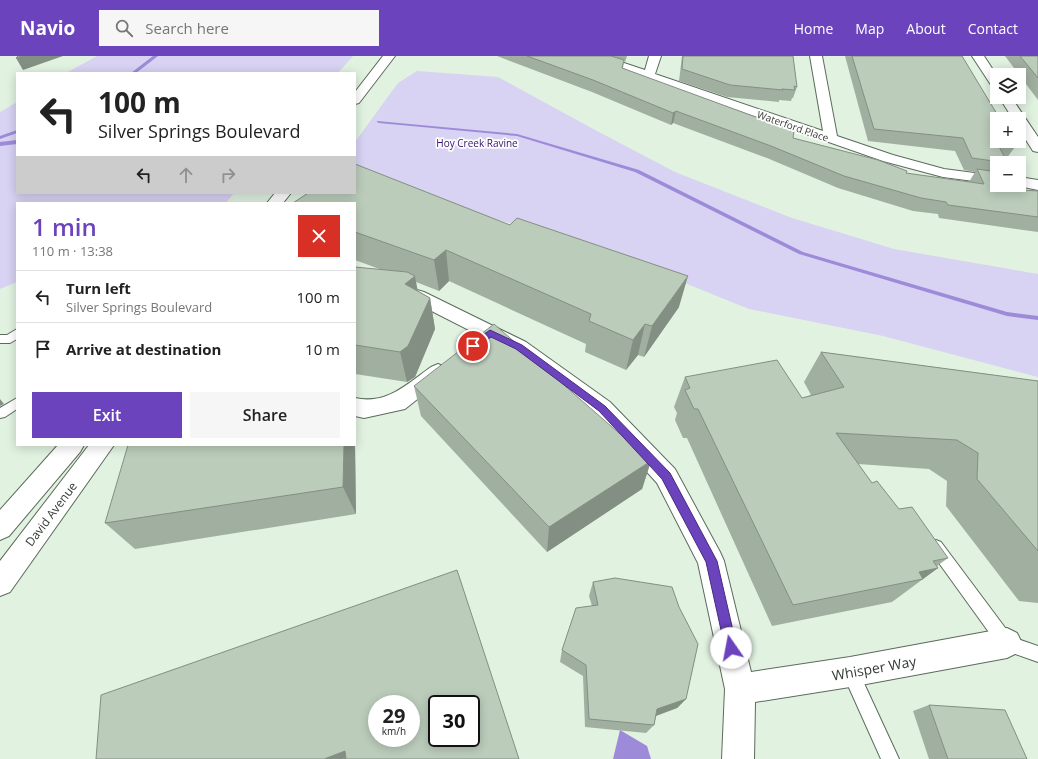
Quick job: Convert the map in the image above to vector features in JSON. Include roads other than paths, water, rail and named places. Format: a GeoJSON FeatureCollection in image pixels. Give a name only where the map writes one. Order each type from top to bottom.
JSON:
{"type":"FeatureCollection","features":[{"type":"Feature","properties":{"kind":"street"},"geometry":{"type":"LineString","coordinates":[[356,99],[389,56]]}},
{"type":"Feature","properties":{"kind":"street","name":"Waterford Place"},"geometry":{"type":"LineString","coordinates":[[592,56],[916,167],[943,173],[990,179]]}},
{"type":"Feature","properties":{"kind":"street"},"geometry":{"type":"LineString","coordinates":[[649,75],[655,56]]}},
{"type":"Feature","properties":{"kind":"street"},"geometry":{"type":"LineString","coordinates":[[816,56],[831,139]]}},
{"type":"Feature","properties":{"kind":"street"},"geometry":{"type":"LineString","coordinates":[[978,56],[990,74]]}},
{"type":"Feature","properties":{"kind":"street"},"geometry":{"type":"LineString","coordinates":[[1010,104],[1038,148]]}},
{"type":"Feature","properties":{"kind":"street"},"geometry":{"type":"LineString","coordinates":[[1026,183],[1038,185]]}},
{"type":"Feature","properties":{"kind":"street"},"geometry":{"type":"LineString","coordinates":[[356,278],[417,296],[482,340],[519,347],[602,408],[666,476],[711,561],[740,689],[738,759]]}},
{"type":"Feature","properties":{"kind":"street"},"geometry":{"type":"LineString","coordinates":[[356,407],[364,409],[397,403],[454,360]]}},
{"type":"Feature","properties":{"kind":"street"},"geometry":{"type":"LineString","coordinates":[[0,528],[71,446]]}},
{"type":"Feature","properties":{"kind":"street","name":"David Avenue"},"geometry":{"type":"LineString","coordinates":[[0,583],[101,446]]}},
{"type":"Feature","properties":{"kind":"street","name":"Whisper Way"},"geometry":{"type":"LineString","coordinates":[[740,689],[850,672],[1007,643]]}},
{"type":"Feature","properties":{"kind":"lane"},"geometry":{"type":"LineString","coordinates":[[1,414],[16,404]]}},
{"type":"Feature","properties":{"kind":"lane"},"geometry":{"type":"LineString","coordinates":[[928,536],[1007,643],[1038,654]]}},
{"type":"Feature","properties":{"kind":"lane"},"geometry":{"type":"LineString","coordinates":[[850,672],[890,759]]}},
{"type":"Feature","properties":{"kind":"waterway"},"geometry":{"type":"LineString","coordinates":[[134,72],[156,56]]}},
{"type":"Feature","properties":{"kind":"waterway"},"geometry":{"type":"LineString","coordinates":[[379,122],[517,135],[637,171],[801,253],[1007,314],[1038,318]]}},
{"type":"Feature","properties":{"kind":"waterway"},"geometry":{"type":"LineString","coordinates":[[0,138],[16,131]]}},
{"type":"Feature","properties":{"kind":"waterway"},"geometry":{"type":"LineString","coordinates":[[0,144],[16,142]]}},
{"type":"Feature","properties":{"kind":"park label","name":"Hoy Creek Ravine"},"geometry":{"type":"Point","coordinates":[477,143]}}]}
